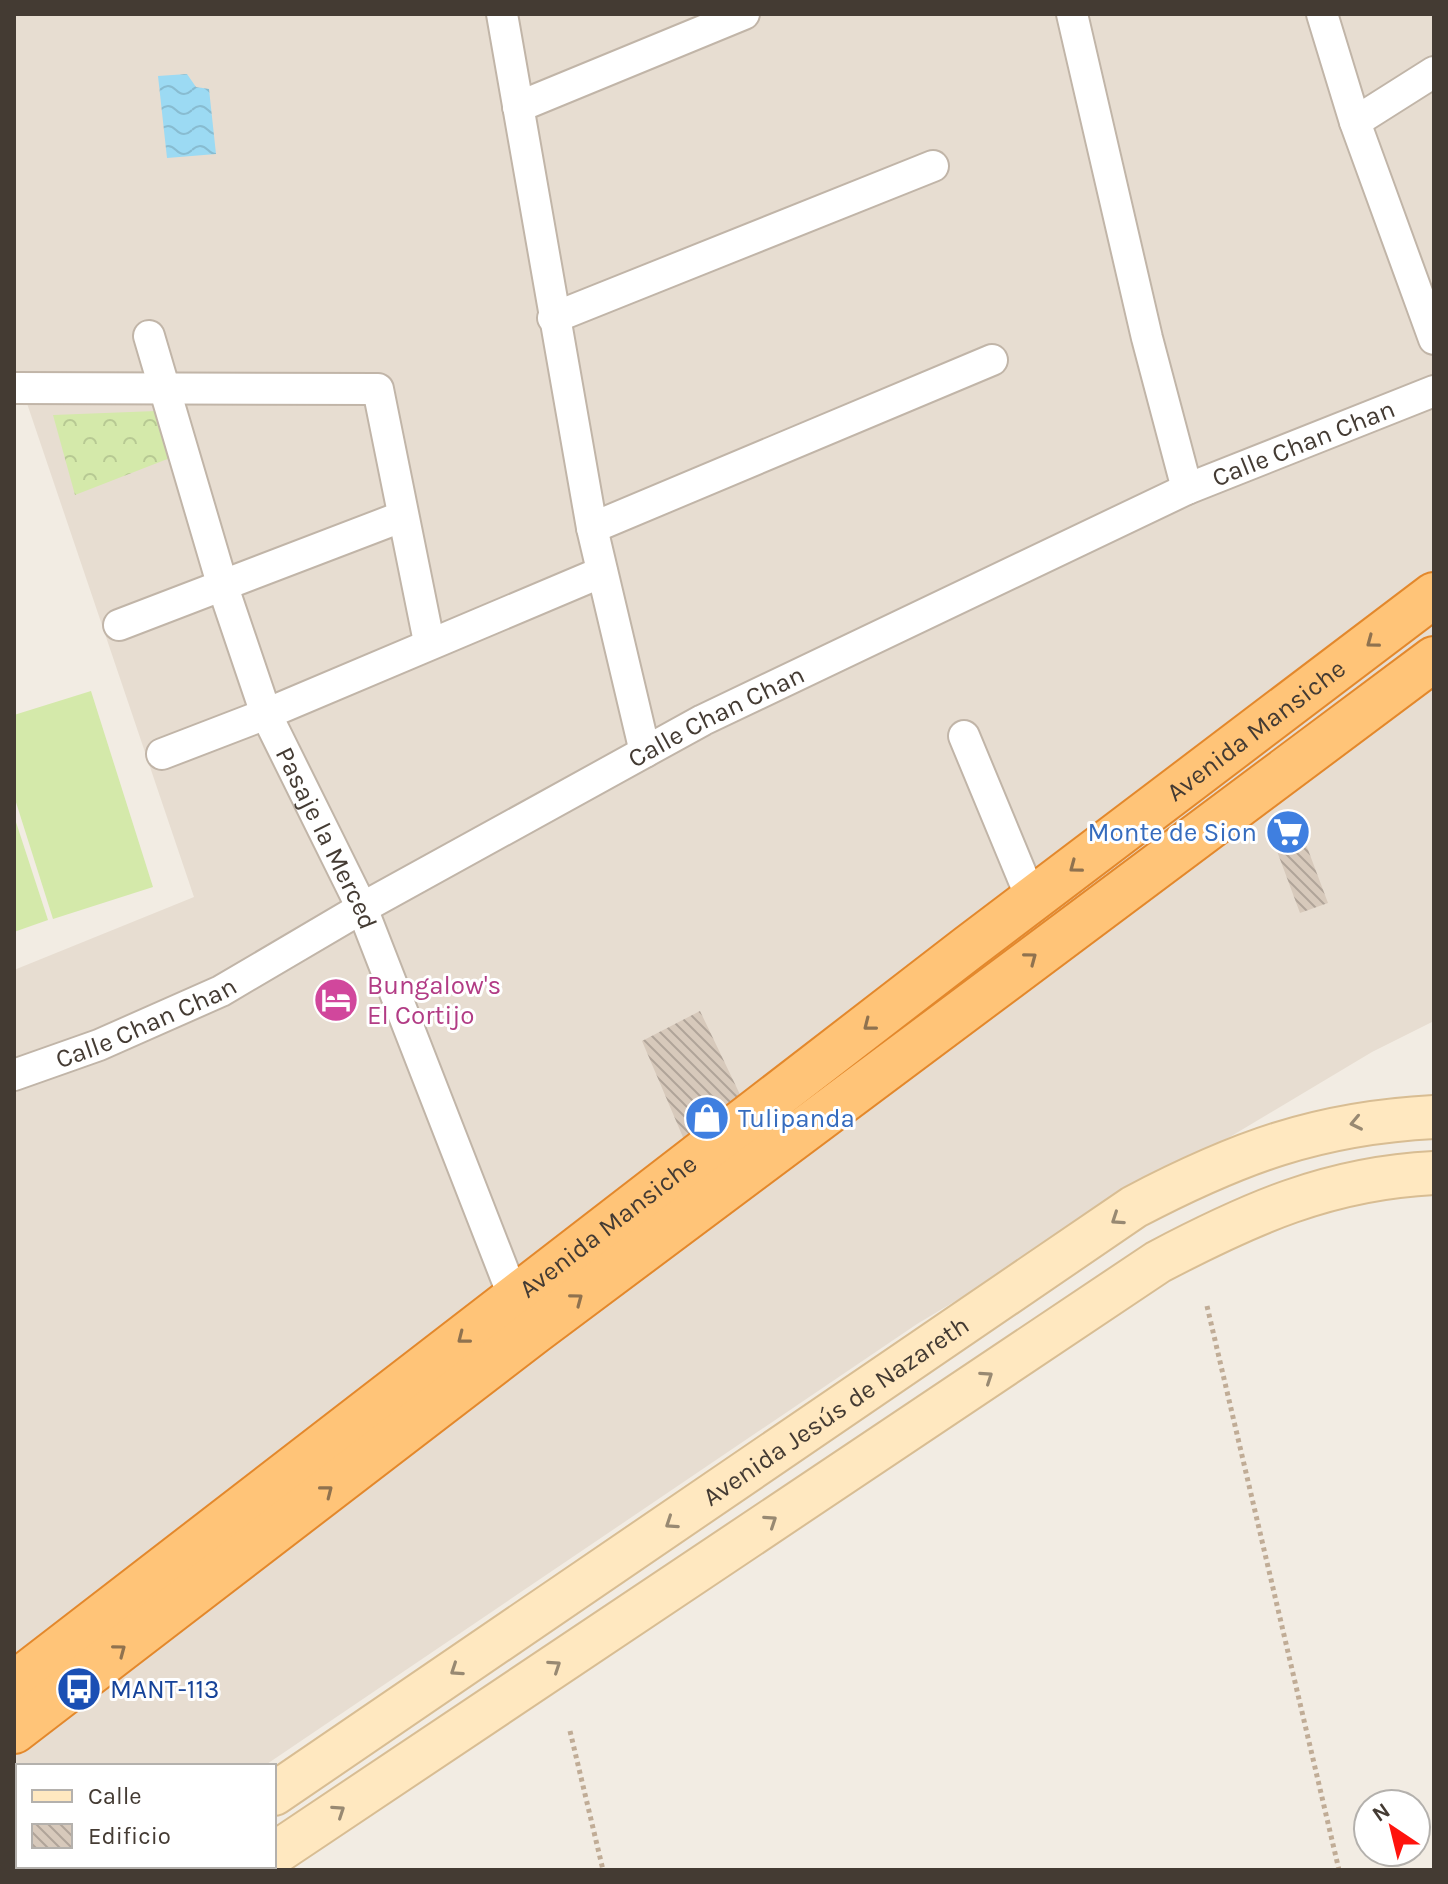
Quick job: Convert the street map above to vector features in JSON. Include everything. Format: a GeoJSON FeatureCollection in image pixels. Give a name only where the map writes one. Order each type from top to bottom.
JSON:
{"type":"FeatureCollection","features":[{"type":"Feature","properties":{"kind":"highway","name":"Avenida Mansiche"},"geometry":{"type":"LineString","coordinates":[[14,1731],[211,1556],[525,1315],[968,948],[1434,595]]}},
{"type":"Feature","properties":{"kind":"highway","name":"Avenida Mansiche"},"geometry":{"type":"LineString","coordinates":[[525,1315],[995,985],[1434,659]]}},
{"type":"Feature","properties":{"kind":"highway"},"geometry":{"type":"LineString","coordinates":[[1328,676],[1358,715]]}},
{"type":"Feature","properties":{"kind":"highway"},"geometry":{"type":"LineString","coordinates":[[968,948],[995,985]]}},
{"type":"Feature","properties":{"kind":"highway","name":"Avenida Mansiche"},"geometry":{"type":"LineString","coordinates":[[14,1684],[211,1556]]}},
{"type":"Feature","properties":{"kind":"main road","name":"Avenida Jesús de Nazareth"},"geometry":{"type":"LineString","coordinates":[[276,1793],[1134,1207],[1205,1170],[1286,1139],[1370,1120],[1434,1117]]}},
{"type":"Feature","properties":{"kind":"main road"},"geometry":{"type":"LineString","coordinates":[[276,1853],[1158,1262],[1234,1222],[1307,1194],[1382,1175],[1434,1173]]}},
{"type":"Feature","properties":{"kind":"street"},"geometry":{"type":"LineString","coordinates":[[502,14],[592,528],[645,752]]}},
{"type":"Feature","properties":{"kind":"street"},"geometry":{"type":"LineString","coordinates":[[518,107],[744,14]]}},
{"type":"Feature","properties":{"kind":"street"},"geometry":{"type":"LineString","coordinates":[[1072,14],[1147,338],[1187,489]]}},
{"type":"Feature","properties":{"kind":"street"},"geometry":{"type":"LineString","coordinates":[[1322,14],[1355,122],[1434,339]]}},
{"type":"Feature","properties":{"kind":"street"},"geometry":{"type":"LineString","coordinates":[[1355,122],[1434,72]]}},
{"type":"Feature","properties":{"kind":"street"},"geometry":{"type":"LineString","coordinates":[[553,318],[933,166]]}},
{"type":"Feature","properties":{"kind":"street","name":"Pasaje la Merced"},"geometry":{"type":"LineString","coordinates":[[149,336],[223,587],[266,714],[362,908],[525,1315]]}},
{"type":"Feature","properties":{"kind":"street"},"geometry":{"type":"LineString","coordinates":[[592,528],[992,360]]}},
{"type":"Feature","properties":{"kind":"street"},"geometry":{"type":"LineString","coordinates":[[14,388],[378,389],[401,517],[429,642]]}},
{"type":"Feature","properties":{"kind":"street","name":"Calle Chan Chan"},"geometry":{"type":"LineString","coordinates":[[14,1075],[99,1045],[221,991],[362,908],[703,720],[1187,489],[1434,391]]}},
{"type":"Feature","properties":{"kind":"street"},"geometry":{"type":"LineString","coordinates":[[119,625],[401,517]]}},
{"type":"Feature","properties":{"kind":"street"},"geometry":{"type":"LineString","coordinates":[[162,754],[266,714],[429,642],[602,572]]}},
{"type":"Feature","properties":{"kind":"street"},"geometry":{"type":"LineString","coordinates":[[964,736],[1032,900]]}},
{"type":"Feature","properties":{"kind":"path"},"geometry":{"type":"LineString","coordinates":[[1207,1306],[1339,1870]]}},
{"type":"Feature","properties":{"kind":"path"},"geometry":{"type":"LineString","coordinates":[[570,1731],[603,1870]]}},
{"type":"Feature","properties":{"kind":"shaded area"},"geometry":{"type":"Polygon","coordinates":[[[14,14],[1434,14],[1434,1021],[1372,1052],[917,1324],[267,1764],[16,1764],[16,1868],[113,1868],[14,1870],[14,970],[194,897],[14,365],[14,14]]]}},
{"type":"Feature","properties":{"kind":"green space"},"geometry":{"type":"Polygon","coordinates":[[[156,411],[170,458],[75,495],[53,415],[156,411]]]}},
{"type":"Feature","properties":{"kind":"green space"},"geometry":{"type":"Polygon","coordinates":[[[91,691],[153,887],[53,919],[14,796],[14,715],[91,691]]]}},
{"type":"Feature","properties":{"kind":"green space"},"geometry":{"type":"Polygon","coordinates":[[[14,816],[48,920],[14,932],[14,816]]]}},
{"type":"Feature","properties":{"kind":"water"},"geometry":{"type":"Polygon","coordinates":[[[187,74],[196,87],[209,89],[216,154],[167,158],[158,76],[187,74]]]}},
{"type":"Feature","properties":{"kind":"building"},"geometry":{"type":"Polygon","coordinates":[[[1295,815],[1328,903],[1300,913],[1271,835],[1295,815]]]}},
{"type":"Feature","properties":{"kind":"building"},"geometry":{"type":"Polygon","coordinates":[[[700,1011],[746,1107],[688,1149],[642,1041],[700,1011]]]}},
{"type":"Feature","properties":{"kind":"place","name":"Monte de Sion"},"geometry":{"type":"Point","coordinates":[1288,832]}},
{"type":"Feature","properties":{"kind":"place","name":"Bungalow's El Cortijo"},"geometry":{"type":"Point","coordinates":[336,1000]}},
{"type":"Feature","properties":{"kind":"place","name":"Tulipanda"},"geometry":{"type":"Point","coordinates":[707,1118]}},
{"type":"Feature","properties":{"kind":"place","name":"MANT-113"},"geometry":{"type":"Point","coordinates":[79,1689]}}]}
